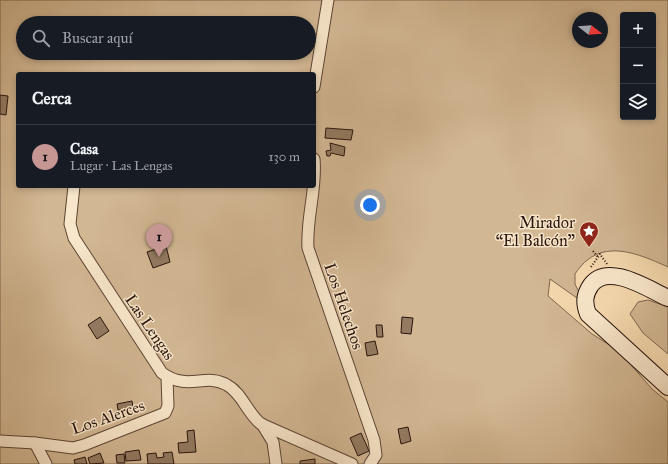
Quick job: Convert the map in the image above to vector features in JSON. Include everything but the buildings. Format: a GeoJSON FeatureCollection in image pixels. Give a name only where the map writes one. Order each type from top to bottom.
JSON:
{"type":"FeatureCollection","features":[{"type":"Feature","properties":{"kind":"main road"},"geometry":{"type":"LineString","coordinates":[[668,298],[630,280],[608,275],[601,277],[594,282],[587,292],[584,303],[588,314],[668,387]]}},
{"type":"Feature","properties":{"kind":"street"},"geometry":{"type":"LineString","coordinates":[[316,75],[328,0]]}},
{"type":"Feature","properties":{"kind":"street","name":"Las Lengas"},"geometry":{"type":"LineString","coordinates":[[74,188],[70,224],[74,238],[156,367],[168,377],[182,383],[211,381],[226,384],[238,394],[252,416],[262,424],[352,464]]}},
{"type":"Feature","properties":{"kind":"street","name":"Los Helechos"},"geometry":{"type":"LineString","coordinates":[[314,188],[308,228],[308,248],[374,440],[376,450],[372,462]]}},
{"type":"Feature","properties":{"kind":"street","name":"Los Alerces"},"geometry":{"type":"LineString","coordinates":[[0,441],[78,447],[166,413],[168,406],[168,377]]}},
{"type":"Feature","properties":{"kind":"street"},"geometry":{"type":"LineString","coordinates":[[262,424],[273,442],[276,464]]}},
{"type":"Feature","properties":{"kind":"street"},"geometry":{"type":"LineString","coordinates":[[35,443],[46,464]]}},
{"type":"Feature","properties":{"kind":"path"},"geometry":{"type":"LineString","coordinates":[[593,251],[598,257]]}},
{"type":"Feature","properties":{"kind":"shaded area"},"geometry":{"type":"Polygon","coordinates":[[[0,0],[668,0],[668,267],[656,261],[630,253],[618,251],[606,252],[595,255],[585,262],[575,274],[575,284],[584,303],[550,279],[548,296],[592,334],[619,351],[652,389],[668,402],[668,464],[0,464],[0,0]]]}},
{"type":"Feature","properties":{"kind":"shaded area"},"geometry":{"type":"Polygon","coordinates":[[[648,300],[668,307],[668,354],[643,333],[630,314],[638,302],[648,300]]]}},
{"type":"Feature","properties":{"kind":"place","name":"Mirador “El Balcón”"},"geometry":{"type":"Point","coordinates":[589,248]}},
{"type":"Feature","properties":{"kind":"place","name":"Casa"},"geometry":{"type":"Point","coordinates":[159,257]}}]}
